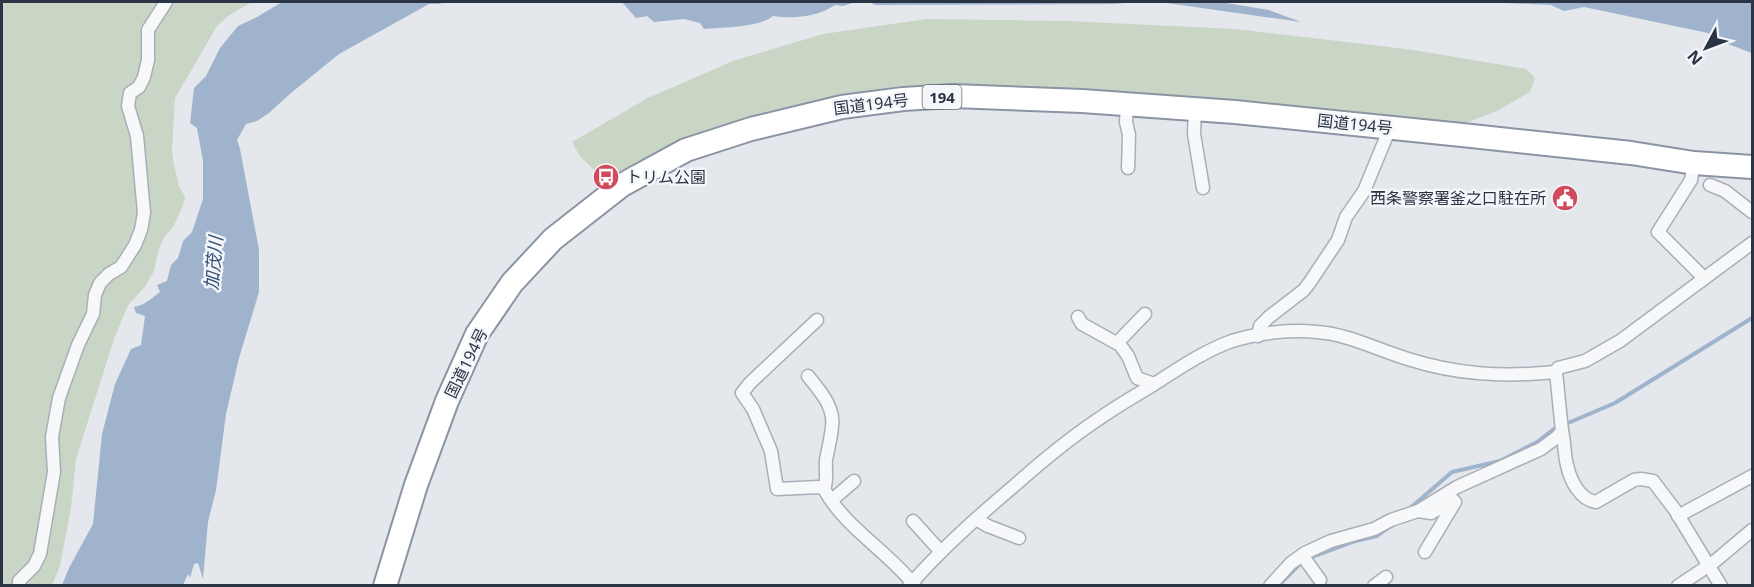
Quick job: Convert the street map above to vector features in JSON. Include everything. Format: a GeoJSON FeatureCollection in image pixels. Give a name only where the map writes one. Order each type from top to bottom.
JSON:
{"type":"FeatureCollection","features":[{"type":"Feature","properties":{"kind":"highway","name":"国道194号"},"geometry":{"type":"LineString","coordinates":[[385,585],[416,485],[447,400],[477,334],[512,283],[553,239],[622,185],[686,150],[751,129],[842,107],[874,102],[953,96],[1195,109],[1631,153],[1694,163],[1752,168]]}},
{"type":"Feature","properties":{"kind":"street"},"geometry":{"type":"LineString","coordinates":[[19,585],[19,581],[34,566],[40,554],[54,472],[52,437],[62,388],[78,345],[93,314],[95,295],[100,283],[121,267],[135,245],[141,230],[144,213],[138,147],[128,106],[130,93],[139,87],[144,77],[148,60],[148,30],[166,2]]}},
{"type":"Feature","properties":{"kind":"street"},"geometry":{"type":"LineString","coordinates":[[1127,104],[1128,168]]}},
{"type":"Feature","properties":{"kind":"street"},"geometry":{"type":"LineString","coordinates":[[1195,109],[1194,134],[1203,188]]}},
{"type":"Feature","properties":{"kind":"street"},"geometry":{"type":"LineString","coordinates":[[1258,336],[1260,326],[1311,282],[1338,240],[1346,217],[1364,190],[1390,128]]}},
{"type":"Feature","properties":{"kind":"street"},"geometry":{"type":"LineString","coordinates":[[1694,163],[1691,180],[1658,232],[1704,278]]}},
{"type":"Feature","properties":{"kind":"street"},"geometry":{"type":"LineString","coordinates":[[1710,185],[1725,191],[1752,212]]}},
{"type":"Feature","properties":{"kind":"street"},"geometry":{"type":"LineString","coordinates":[[1721,585],[1664,494],[1653,481],[1634,480],[1596,502],[1584,498],[1571,478],[1566,464],[1556,372],[1558,368],[1585,362],[1620,341],[1752,243]]}},
{"type":"Feature","properties":{"kind":"street"},"geometry":{"type":"LineString","coordinates":[[1117,343],[1145,314]]}},
{"type":"Feature","properties":{"kind":"street"},"geometry":{"type":"LineString","coordinates":[[1078,318],[1082,324],[1120,345],[1128,356],[1137,378],[1154,384]]}},
{"type":"Feature","properties":{"kind":"street"},"geometry":{"type":"LineString","coordinates":[[817,320],[742,393],[753,409],[771,451],[777,489],[824,489],[849,521],[906,575],[912,584],[976,519],[1079,433],[1154,384],[1212,350],[1231,342],[1294,331],[1328,333],[1410,360],[1457,372],[1523,375],[1556,372]]}},
{"type":"Feature","properties":{"kind":"street"},"geometry":{"type":"LineString","coordinates":[[808,376],[825,398],[832,415],[826,464],[827,483],[824,489]]}},
{"type":"Feature","properties":{"kind":"street"},"geometry":{"type":"LineString","coordinates":[[1270,585],[1302,555],[1331,542],[1418,511],[1457,487],[1541,449],[1562,431]]}},
{"type":"Feature","properties":{"kind":"street"},"geometry":{"type":"LineString","coordinates":[[1678,516],[1752,476]]}},
{"type":"Feature","properties":{"kind":"street"},"geometry":{"type":"LineString","coordinates":[[832,501],[854,481]]}},
{"type":"Feature","properties":{"kind":"street"},"geometry":{"type":"LineString","coordinates":[[1418,511],[1431,513],[1455,502],[1425,552]]}},
{"type":"Feature","properties":{"kind":"street"},"geometry":{"type":"LineString","coordinates":[[976,519],[1018,538]]}},
{"type":"Feature","properties":{"kind":"street"},"geometry":{"type":"LineString","coordinates":[[913,521],[941,552]]}},
{"type":"Feature","properties":{"kind":"street"},"geometry":{"type":"LineString","coordinates":[[1678,585],[1709,566],[1752,530]]}},
{"type":"Feature","properties":{"kind":"street"},"geometry":{"type":"LineString","coordinates":[[1302,555],[1320,580]]}},
{"type":"Feature","properties":{"kind":"street"},"geometry":{"type":"LineString","coordinates":[[1374,585],[1386,577]]}},
{"type":"Feature","properties":{"kind":"green space"},"geometry":{"type":"Polygon","coordinates":[[[2,2],[252,2],[228,16],[217,26],[175,98],[172,150],[179,186],[185,197],[183,206],[173,227],[164,237],[154,271],[144,288],[128,305],[114,339],[76,459],[71,508],[60,566],[52,585],[2,585],[2,2]]]}},
{"type":"Feature","properties":{"kind":"green space"},"geometry":{"type":"Polygon","coordinates":[[[927,19],[1068,21],[1235,29],[1414,50],[1526,69],[1535,78],[1530,92],[1497,111],[1460,125],[1386,115],[1234,101],[952,86],[898,86],[838,95],[747,117],[679,140],[614,174],[598,174],[579,155],[572,142],[648,98],[733,61],[823,34],[927,19]]]}},
{"type":"Feature","properties":{"kind":"water","name":"加茂川"},"geometry":{"type":"Polygon","coordinates":[[[282,2],[445,2],[429,4],[339,54],[269,113],[257,121],[246,124],[237,140],[259,250],[259,292],[239,358],[226,414],[216,490],[208,522],[203,579],[198,563],[194,564],[190,578],[188,574],[183,585],[62,585],[93,524],[102,434],[115,384],[131,349],[141,345],[145,316],[136,313],[134,307],[145,303],[160,292],[157,285],[167,281],[171,265],[178,258],[183,241],[192,232],[203,199],[203,161],[197,128],[190,123],[194,88],[206,76],[220,48],[238,26],[282,2]]]}},
{"type":"Feature","properties":{"kind":"water"},"geometry":{"type":"Polygon","coordinates":[[[622,2],[856,2],[843,6],[835,5],[805,16],[773,16],[750,25],[704,29],[700,23],[684,19],[654,22],[647,16],[636,18],[622,2]]]}},
{"type":"Feature","properties":{"kind":"water"},"geometry":{"type":"Polygon","coordinates":[[[870,2],[1132,2],[1115,4],[875,5],[870,2]]]}},
{"type":"Feature","properties":{"kind":"water"},"geometry":{"type":"Polygon","coordinates":[[[1160,2],[1220,2],[1269,10],[1301,22],[1160,2]]]}},
{"type":"Feature","properties":{"kind":"water"},"geometry":{"type":"Polygon","coordinates":[[[1484,2],[1752,2],[1752,53],[1712,38],[1708,33],[1584,7],[1564,11],[1551,5],[1484,2]]]}},
{"type":"Feature","properties":{"kind":"waterway"},"geometry":{"type":"LineString","coordinates":[[1408,510],[1452,472],[1500,461],[1537,442],[1554,429],[1615,403],[1752,318]]}},
{"type":"Feature","properties":{"kind":"waterway"},"geometry":{"type":"LineString","coordinates":[[1279,585],[1300,564],[1314,556],[1355,541],[1377,536],[1389,527]]}},
{"type":"Feature","properties":{"kind":"place","name":"トリム公園"},"geometry":{"type":"Point","coordinates":[606,177]}},
{"type":"Feature","properties":{"kind":"place","name":"西条警察署釜之口駐在所"},"geometry":{"type":"Point","coordinates":[1565,198]}}]}
